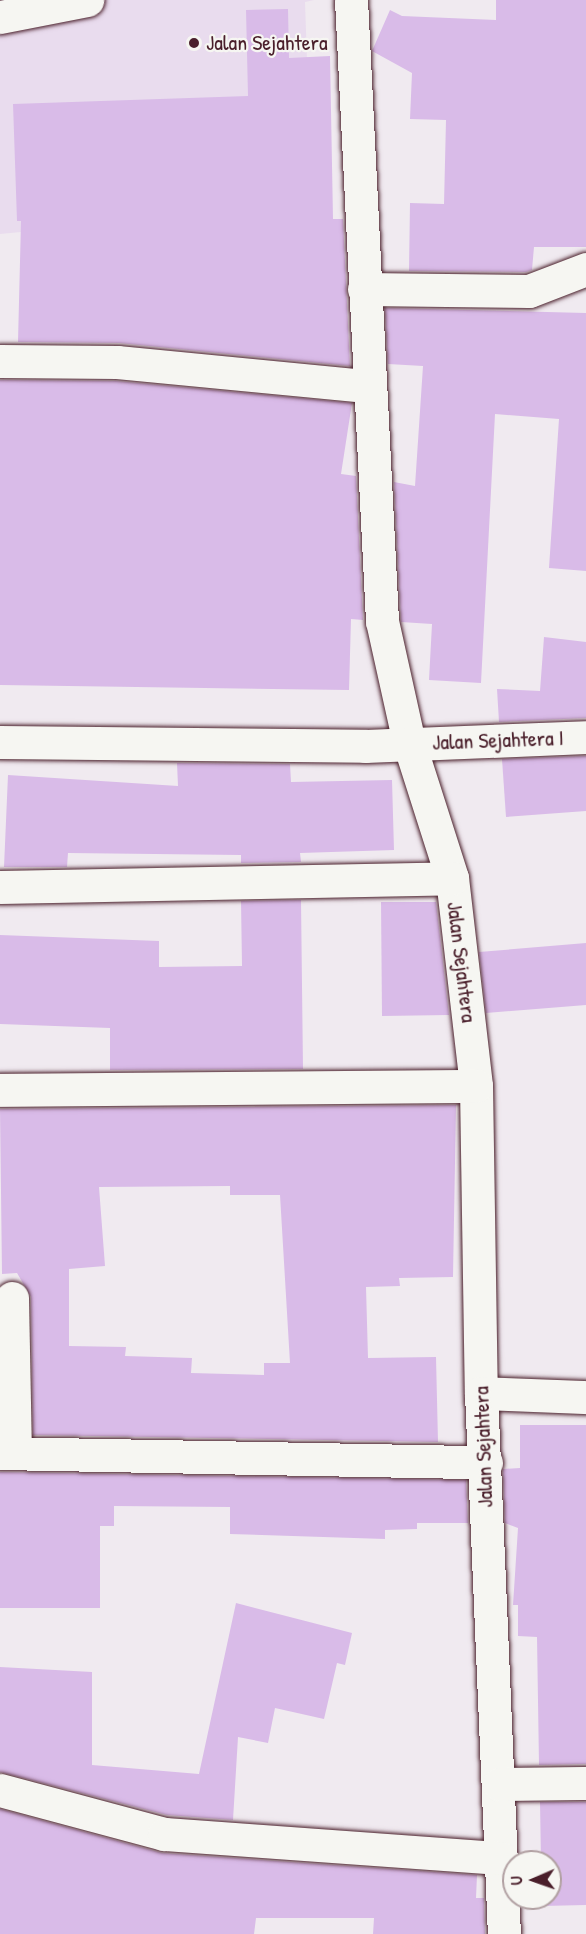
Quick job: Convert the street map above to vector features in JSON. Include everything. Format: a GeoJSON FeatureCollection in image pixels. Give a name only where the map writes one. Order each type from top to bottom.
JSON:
{"type":"FeatureCollection","features":[{"type":"Feature","properties":{"kind":"street"},"geometry":{"type":"LineString","coordinates":[[0,17],[87,0]]}},
{"type":"Feature","properties":{"kind":"street","name":"Jalan Sejahtera"},"geometry":{"type":"LineString","coordinates":[[351,0],[367,386],[382,621],[409,742],[452,878],[476,1086],[481,1393],[486,1462],[504,1934]]}},
{"type":"Feature","properties":{"kind":"street"},"geometry":{"type":"LineString","coordinates":[[364,289],[529,291],[586,268]]}},
{"type":"Feature","properties":{"kind":"street"},"geometry":{"type":"LineString","coordinates":[[0,361],[117,362],[367,386]]}},
{"type":"Feature","properties":{"kind":"street","name":"Jalan Sejahtera I"},"geometry":{"type":"LineString","coordinates":[[0,742],[409,742],[586,736]]}},
{"type":"Feature","properties":{"kind":"street"},"geometry":{"type":"LineString","coordinates":[[0,887],[452,878]]}},
{"type":"Feature","properties":{"kind":"street"},"geometry":{"type":"LineString","coordinates":[[0,1090],[476,1086]]}},
{"type":"Feature","properties":{"kind":"street"},"geometry":{"type":"LineString","coordinates":[[12,1298],[8,1452],[486,1462]]}},
{"type":"Feature","properties":{"kind":"street"},"geometry":{"type":"LineString","coordinates":[[481,1393],[586,1397]]}},
{"type":"Feature","properties":{"kind":"street"},"geometry":{"type":"LineString","coordinates":[[499,1784],[586,1783]]}},
{"type":"Feature","properties":{"kind":"street"},"geometry":{"type":"LineString","coordinates":[[0,1790],[164,1834],[501,1858]]}},
{"type":"Feature","properties":{"kind":"shaded area"},"geometry":{"type":"Polygon","coordinates":[[[0,0],[314,0],[305,2],[312,204],[0,234],[0,0]]]}},
{"type":"Feature","properties":{"kind":"building"},"geometry":{"type":"Polygon","coordinates":[[[496,0],[586,0],[586,247],[534,247],[532,270],[526,272],[409,271],[410,203],[444,204],[446,120],[410,119],[412,73],[372,51],[390,10],[402,16],[496,20],[496,0]]]}},
{"type":"Feature","properties":{"kind":"building"},"geometry":{"type":"Polygon","coordinates":[[[288,9],[289,58],[330,56],[333,219],[343,219],[350,366],[119,343],[18,342],[21,221],[17,221],[13,104],[248,96],[246,10],[288,9]]]}},
{"type":"Feature","properties":{"kind":"building"},"geometry":{"type":"Polygon","coordinates":[[[385,308],[586,313],[586,571],[549,568],[559,419],[495,414],[481,683],[429,680],[432,624],[401,622],[394,482],[415,486],[423,366],[388,364],[385,308]]]}},
{"type":"Feature","properties":{"kind":"building"},"geometry":{"type":"Polygon","coordinates":[[[0,380],[116,381],[352,403],[341,474],[356,476],[363,620],[351,619],[349,690],[0,685],[0,380]]]}},
{"type":"Feature","properties":{"kind":"building"},"geometry":{"type":"Polygon","coordinates":[[[544,637],[586,642],[586,718],[499,722],[497,689],[540,691],[544,637]]]}},
{"type":"Feature","properties":{"kind":"building"},"geometry":{"type":"Polygon","coordinates":[[[586,756],[586,811],[506,817],[502,759],[586,756]]]}},
{"type":"Feature","properties":{"kind":"building"},"geometry":{"type":"Polygon","coordinates":[[[177,763],[290,764],[291,782],[392,780],[394,850],[300,853],[301,862],[241,863],[241,855],[68,853],[67,867],[4,867],[8,775],[178,786],[177,763]]]}},
{"type":"Feature","properties":{"kind":"building"},"geometry":{"type":"Polygon","coordinates":[[[301,900],[303,1069],[110,1070],[110,1028],[0,1024],[0,935],[159,941],[159,967],[242,966],[241,901],[301,900]]]}},
{"type":"Feature","properties":{"kind":"building"},"geometry":{"type":"Polygon","coordinates":[[[381,902],[436,902],[449,1015],[382,1016],[381,902]]]}},
{"type":"Feature","properties":{"kind":"building"},"geometry":{"type":"Polygon","coordinates":[[[586,943],[586,1005],[486,1013],[479,952],[586,943]]]}},
{"type":"Feature","properties":{"kind":"building"},"geometry":{"type":"Polygon","coordinates":[[[456,1105],[453,1277],[399,1278],[400,1286],[366,1287],[368,1358],[436,1357],[438,1442],[33,1435],[31,1297],[17,1273],[2,1274],[0,1109],[456,1105]],[[230,1186],[99,1187],[105,1266],[69,1269],[69,1346],[126,1347],[125,1356],[192,1358],[191,1373],[264,1375],[264,1363],[290,1363],[280,1195],[230,1195],[230,1186]]]}},
{"type":"Feature","properties":{"kind":"building"},"geometry":{"type":"Polygon","coordinates":[[[520,1425],[586,1425],[586,1764],[539,1765],[537,1637],[518,1636],[518,1605],[513,1605],[518,1528],[505,1523],[503,1469],[520,1468],[520,1425]]]}},
{"type":"Feature","properties":{"kind":"building"},"geometry":{"type":"Polygon","coordinates":[[[0,1472],[466,1480],[468,1523],[417,1523],[417,1529],[385,1530],[385,1539],[230,1534],[230,1507],[114,1506],[114,1526],[100,1526],[100,1608],[0,1608],[0,1472]]]}},
{"type":"Feature","properties":{"kind":"building"},"geometry":{"type":"Polygon","coordinates":[[[236,1603],[352,1633],[345,1665],[337,1663],[324,1719],[275,1708],[268,1743],[238,1737],[233,1820],[167,1815],[0,1772],[0,1667],[92,1672],[92,1765],[199,1774],[236,1603]]]}},
{"type":"Feature","properties":{"kind":"building"},"geometry":{"type":"Polygon","coordinates":[[[540,1802],[586,1802],[586,1905],[562,1906],[562,1850],[541,1850],[540,1802]]]}},
{"type":"Feature","properties":{"kind":"building"},"geometry":{"type":"Polygon","coordinates":[[[0,1809],[162,1853],[477,1875],[476,1898],[484,1898],[485,1934],[373,1934],[374,1918],[256,1918],[254,1934],[0,1934],[0,1809]]]}},
{"type":"Feature","properties":{"kind":"place","name":"Jalan Sejahtera"},"geometry":{"type":"Point","coordinates":[194,43]}}]}
